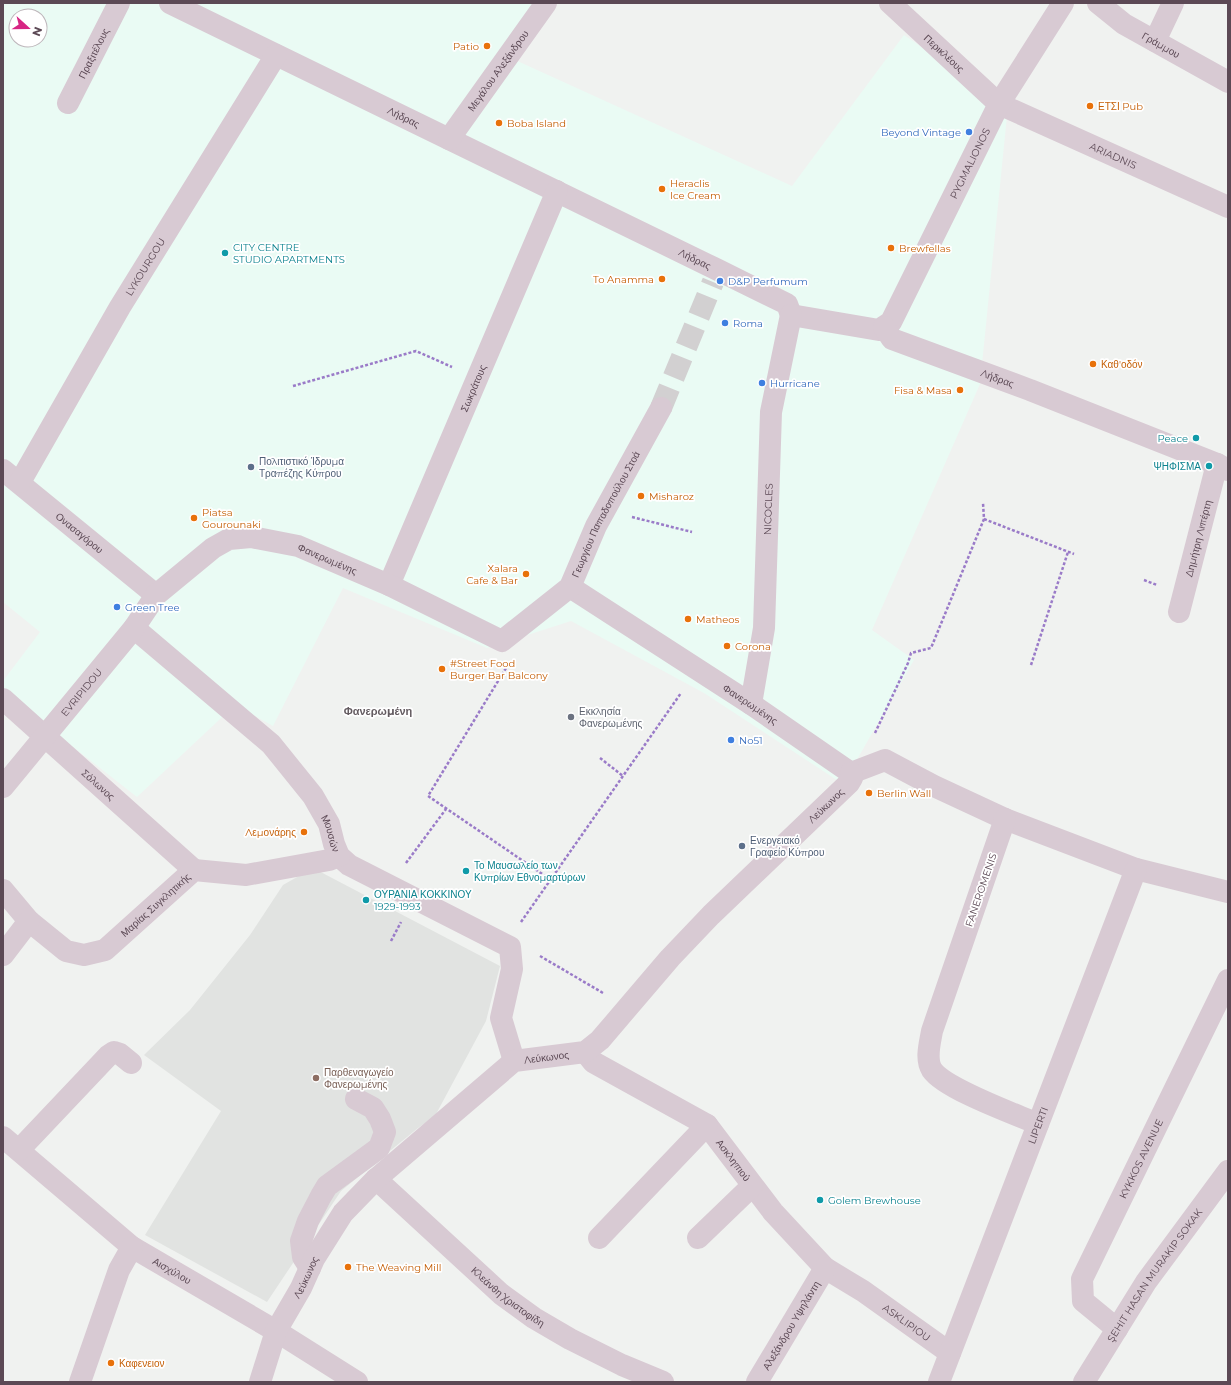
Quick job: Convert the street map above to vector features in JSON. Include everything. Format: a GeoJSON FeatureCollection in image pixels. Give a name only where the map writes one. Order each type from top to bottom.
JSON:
{"type":"FeatureCollection","features":[{"type":"Feature","properties":{"kind":"street","name":"Πραξιτέλους"},"geometry":{"type":"LineString","coordinates":[[68,103],[120,3]]}},
{"type":"Feature","properties":{"kind":"street","name":"Λήδρας"},"geometry":{"type":"LineString","coordinates":[[170,3],[557,191],[715,275],[787,304],[791,315]]}},
{"type":"Feature","properties":{"kind":"street","name":"Μεγάλου Αλεξάνδρου"},"geometry":{"type":"LineString","coordinates":[[450,139],[546,3]]}},
{"type":"Feature","properties":{"kind":"street","name":"Περικλέους"},"geometry":{"type":"LineString","coordinates":[[890,3],[999,104]]}},
{"type":"Feature","properties":{"kind":"street","name":"PYGMALIONOS"},"geometry":{"type":"LineString","coordinates":[[884,327],[891,322],[999,104],[1063,3]]}},
{"type":"Feature","properties":{"kind":"street","name":"Γράμμου"},"geometry":{"type":"LineString","coordinates":[[1098,3],[1124,24],[1228,82]]}},
{"type":"Feature","properties":{"kind":"street"},"geometry":{"type":"LineString","coordinates":[[1155,40],[1173,3]]}},
{"type":"Feature","properties":{"kind":"street","name":"LYKOURGOU"},"geometry":{"type":"LineString","coordinates":[[11,476],[120,307],[276,55]]}},
{"type":"Feature","properties":{"kind":"street","name":"ARIADNIS"},"geometry":{"type":"LineString","coordinates":[[999,104],[1228,207]]}},
{"type":"Feature","properties":{"kind":"street","name":"Σωκράτους"},"geometry":{"type":"LineString","coordinates":[[389,585],[557,191]]}},
{"type":"Feature","properties":{"kind":"street"},"geometry":{"type":"LineString","coordinates":[[791,315],[880,330],[884,327]]}},
{"type":"Feature","properties":{"kind":"street","name":"NICOCLES"},"geometry":{"type":"LineString","coordinates":[[751,704],[764,628],[771,412],[791,315]]}},
{"type":"Feature","properties":{"kind":"street","name":"Λήδρας"},"geometry":{"type":"LineString","coordinates":[[884,327],[892,339],[1030,390],[1223,467]]}},
{"type":"Feature","properties":{"kind":"street","name":"Γεωργίου Παπαδοπούλου Στοά"},"geometry":{"type":"LineString","coordinates":[[502,641],[570,587],[596,526],[661,408]]}},
{"type":"Feature","properties":{"kind":"street","name":"Δημήτρη Λιπέρτη"},"geometry":{"type":"LineString","coordinates":[[1179,612],[1223,467]]}},
{"type":"Feature","properties":{"kind":"street","name":"Ονασαγόρου"},"geometry":{"type":"LineString","coordinates":[[11,476],[156,595]]}},
{"type":"Feature","properties":{"kind":"street","name":"Φανερωμένης"},"geometry":{"type":"LineString","coordinates":[[156,595],[213,548],[229,539],[251,537],[298,546],[389,585],[502,641]]}},
{"type":"Feature","properties":{"kind":"street","name":"Φανερωμένης"},"geometry":{"type":"LineString","coordinates":[[570,587],[751,704],[851,773]]}},
{"type":"Feature","properties":{"kind":"street","name":"EVRIPIDOU"},"geometry":{"type":"LineString","coordinates":[[3,787],[134,628],[156,595]]}},
{"type":"Feature","properties":{"kind":"street","name":"Μουσών"},"geometry":{"type":"LineString","coordinates":[[134,628],[271,744],[313,796],[329,824],[339,856],[349,865],[510,947]]}},
{"type":"Feature","properties":{"kind":"street","name":"Σόλωνος"},"geometry":{"type":"LineString","coordinates":[[3,699],[194,870]]}},
{"type":"Feature","properties":{"kind":"street"},"geometry":{"type":"LineString","coordinates":[[851,773],[885,760],[934,786],[1005,819],[1136,869],[1228,892]]}},
{"type":"Feature","properties":{"kind":"street","name":"Λεύκωνος"},"geometry":{"type":"LineString","coordinates":[[260,1382],[280,1333],[314,1259],[343,1213],[376,1179],[514,1061],[585,1052],[600,1040],[670,958],[711,915],[849,783],[852,778],[851,773]]}},
{"type":"Feature","properties":{"kind":"street","name":"FANEROMENIS"},"geometry":{"type":"LineString","coordinates":[[1005,819],[932,1031],[928,1057],[932,1070],[941,1078],[964,1092],[1038,1124]]}},
{"type":"Feature","properties":{"kind":"street","name":"Μαρίας Συγκλητικής"},"geometry":{"type":"LineString","coordinates":[[29,921],[66,951],[84,955],[105,950],[194,870],[246,874],[329,860],[339,856]]}},
{"type":"Feature","properties":{"kind":"street","name":"LIPERTI"},"geometry":{"type":"LineString","coordinates":[[939,1382],[1136,869]]}},
{"type":"Feature","properties":{"kind":"street"},"geometry":{"type":"LineString","coordinates":[[3,890],[29,921],[3,955]]}},
{"type":"Feature","properties":{"kind":"street"},"geometry":{"type":"LineString","coordinates":[[510,947],[512,969],[501,1018],[514,1061]]}},
{"type":"Feature","properties":{"kind":"street","name":"KYKKOS AVENUE"},"geometry":{"type":"LineString","coordinates":[[1117,1329],[1083,1301],[1082,1279],[1228,980]]}},
{"type":"Feature","properties":{"kind":"street"},"geometry":{"type":"LineString","coordinates":[[17,1141],[108,1056],[114,1052],[120,1054],[130,1063]]}},
{"type":"Feature","properties":{"kind":"street","name":"Ασκληπιού"},"geometry":{"type":"LineString","coordinates":[[585,1052],[593,1062],[707,1124],[752,1186],[773,1212],[825,1268],[863,1291]]}},
{"type":"Feature","properties":{"kind":"street"},"geometry":{"type":"LineString","coordinates":[[310,1268],[303,1257],[301,1242],[308,1221],[321,1196],[328,1186],[379,1148],[385,1132],[380,1119],[373,1108],[356,1099]]}},
{"type":"Feature","properties":{"kind":"street"},"geometry":{"type":"LineString","coordinates":[[599,1238],[707,1124]]}},
{"type":"Feature","properties":{"kind":"street","name":"Αισχύλου"},"geometry":{"type":"LineString","coordinates":[[17,1141],[132,1247],[280,1333],[357,1382]]}},
{"type":"Feature","properties":{"kind":"street"},"geometry":{"type":"LineString","coordinates":[[1084,1382],[1146,1282],[1228,1172]]}},
{"type":"Feature","properties":{"kind":"street","name":"Κλεάνθη Χριστοφίδη"},"geometry":{"type":"LineString","coordinates":[[376,1179],[501,1294],[534,1318],[570,1339],[622,1365],[663,1382]]}},
{"type":"Feature","properties":{"kind":"street"},"geometry":{"type":"LineString","coordinates":[[698,1238],[752,1186]]}},
{"type":"Feature","properties":{"kind":"street"},"geometry":{"type":"LineString","coordinates":[[80,1382],[119,1270],[132,1247]]}},
{"type":"Feature","properties":{"kind":"street","name":"Αλεξάνδρου Υψηλάντη"},"geometry":{"type":"LineString","coordinates":[[757,1382],[825,1268]]}},
{"type":"Feature","properties":{"kind":"street","name":"ASKLIPIOU"},"geometry":{"type":"LineString","coordinates":[[863,1291],[950,1353]]}},
{"type":"Feature","properties":{"kind":"path"},"geometry":{"type":"LineString","coordinates":[[293,386],[416,351],[455,368]]}},
{"type":"Feature","properties":{"kind":"path"},"geometry":{"type":"LineString","coordinates":[[874,736],[908,663],[911,653],[930,648],[984,519],[983,503]]}},
{"type":"Feature","properties":{"kind":"path"},"geometry":{"type":"LineString","coordinates":[[605,510],[692,532]]}},
{"type":"Feature","properties":{"kind":"path"},"geometry":{"type":"LineString","coordinates":[[984,519],[1074,554]]}},
{"type":"Feature","properties":{"kind":"path"},"geometry":{"type":"LineString","coordinates":[[1031,666],[1068,552]]}},
{"type":"Feature","properties":{"kind":"path"},"geometry":{"type":"LineString","coordinates":[[507,667],[428,796],[551,880]]}},
{"type":"Feature","properties":{"kind":"path"},"geometry":{"type":"LineString","coordinates":[[526,916],[682,690]]}},
{"type":"Feature","properties":{"kind":"path"},"geometry":{"type":"LineString","coordinates":[[600,758],[623,776]]}},
{"type":"Feature","properties":{"kind":"path"},"geometry":{"type":"LineString","coordinates":[[393,888],[402,869],[446,809]]}},
{"type":"Feature","properties":{"kind":"path"},"geometry":{"type":"LineString","coordinates":[[510,947],[535,953],[628,1007]]}},
{"type":"Feature","properties":{"kind":"shaded area"},"geometry":{"type":"Polygon","coordinates":[[[3,3],[538,3],[502,54],[792,186],[904,35],[1008,106],[980,384],[872,630],[914,660],[843,784],[704,693],[571,621],[487,648],[343,588],[273,726],[235,705],[137,797],[3,692],[3,681],[40,632],[3,602],[3,3]]]}},
{"type":"Feature","properties":{"kind":"shaded area","name":"Παρθεναγωγείο Φανερωμένης"},"geometry":{"type":"Polygon","coordinates":[[[313,868],[500,966],[486,1021],[435,1116],[418,1128],[341,1191],[267,1302],[145,1235],[221,1111],[144,1055],[190,1010],[250,935],[283,885],[313,868]]]}},
{"type":"Feature","properties":{"kind":"tunnel"},"geometry":{"type":"LineString","coordinates":[[661,408],[713,282]]}},
{"type":"Feature","properties":{"kind":"place","name":"Patio"},"geometry":{"type":"Point","coordinates":[487,46]}},
{"type":"Feature","properties":{"kind":"place","name":"ΕΤΣΙ Pub"},"geometry":{"type":"Point","coordinates":[1090,106]}},
{"type":"Feature","properties":{"kind":"place","name":"Boba Island"},"geometry":{"type":"Point","coordinates":[499,123]}},
{"type":"Feature","properties":{"kind":"place","name":"Beyond Vintage"},"geometry":{"type":"Point","coordinates":[969,132]}},
{"type":"Feature","properties":{"kind":"place","name":"Heraclis Ice Cream"},"geometry":{"type":"Point","coordinates":[662,189]}},
{"type":"Feature","properties":{"kind":"place","name":"Brewfellas"},"geometry":{"type":"Point","coordinates":[891,248]}},
{"type":"Feature","properties":{"kind":"place","name":"CITY CENTRE STUDIO APARTMENTS"},"geometry":{"type":"Point","coordinates":[225,253]}},
{"type":"Feature","properties":{"kind":"place","name":"To Anamma"},"geometry":{"type":"Point","coordinates":[662,279]}},
{"type":"Feature","properties":{"kind":"place","name":"D&P Perfumum"},"geometry":{"type":"Point","coordinates":[720,281]}},
{"type":"Feature","properties":{"kind":"place","name":"Roma"},"geometry":{"type":"Point","coordinates":[725,323]}},
{"type":"Feature","properties":{"kind":"place","name":"Καθ'οδόν"},"geometry":{"type":"Point","coordinates":[1093,364]}},
{"type":"Feature","properties":{"kind":"place","name":"Hurricane"},"geometry":{"type":"Point","coordinates":[762,383]}},
{"type":"Feature","properties":{"kind":"place","name":"Fisa & Masa"},"geometry":{"type":"Point","coordinates":[960,390]}},
{"type":"Feature","properties":{"kind":"place","name":"Peace"},"geometry":{"type":"Point","coordinates":[1196,438]}},
{"type":"Feature","properties":{"kind":"place","name":"ΨΗΦΙΣΜΑ"},"geometry":{"type":"Point","coordinates":[1209,466]}},
{"type":"Feature","properties":{"kind":"place","name":"Πολιτιστικό Ίδρυμα Τραπέζης Κύπρου"},"geometry":{"type":"Point","coordinates":[251,467]}},
{"type":"Feature","properties":{"kind":"place","name":"Misharoz"},"geometry":{"type":"Point","coordinates":[641,496]}},
{"type":"Feature","properties":{"kind":"place","name":"Piatsa Gourounaki"},"geometry":{"type":"Point","coordinates":[194,518]}},
{"type":"Feature","properties":{"kind":"place","name":"Xalara Cafe & Bar"},"geometry":{"type":"Point","coordinates":[526,574]}},
{"type":"Feature","properties":{"kind":"place","name":"Green Tree"},"geometry":{"type":"Point","coordinates":[117,607]}},
{"type":"Feature","properties":{"kind":"place","name":"Matheos"},"geometry":{"type":"Point","coordinates":[688,619]}},
{"type":"Feature","properties":{"kind":"place","name":"Corona"},"geometry":{"type":"Point","coordinates":[727,646]}},
{"type":"Feature","properties":{"kind":"place","name":"#Street Food Burger Bar Balcony"},"geometry":{"type":"Point","coordinates":[442,669]}},
{"type":"Feature","properties":{"kind":"place","name":"Εκκλησία Φανερωμένης"},"geometry":{"type":"Point","coordinates":[571,717]}},
{"type":"Feature","properties":{"kind":"place","name":"No51"},"geometry":{"type":"Point","coordinates":[731,740]}},
{"type":"Feature","properties":{"kind":"place","name":"Berlin Wall"},"geometry":{"type":"Point","coordinates":[869,793]}},
{"type":"Feature","properties":{"kind":"place","name":"Λεμονάρης"},"geometry":{"type":"Point","coordinates":[304,832]}},
{"type":"Feature","properties":{"kind":"place","name":"Ενεργειακό Γραφείο Κύπρου"},"geometry":{"type":"Point","coordinates":[742,846]}},
{"type":"Feature","properties":{"kind":"place","name":"Το Μαυσωλείο των Κυπρίων Εθνομαρτύρων"},"geometry":{"type":"Point","coordinates":[466,871]}},
{"type":"Feature","properties":{"kind":"place","name":"ΟΥΡΑΝΙΑ ΚΟΚΚΙΝΟΥ 1929-1993"},"geometry":{"type":"Point","coordinates":[366,900]}},
{"type":"Feature","properties":{"kind":"place","name":"Παρθεναγωγείο Φανερωμένης"},"geometry":{"type":"Point","coordinates":[316,1078]}},
{"type":"Feature","properties":{"kind":"place","name":"Golem Brewhouse"},"geometry":{"type":"Point","coordinates":[820,1200]}},
{"type":"Feature","properties":{"kind":"place","name":"The Weaving Mill"},"geometry":{"type":"Point","coordinates":[348,1267]}},
{"type":"Feature","properties":{"kind":"place","name":"Καφενειον"},"geometry":{"type":"Point","coordinates":[111,1363]}},
{"type":"Feature","properties":{"kind":"district","name":"Φανερωμένη"},"geometry":{"type":"Point","coordinates":[378,711]}}]}
